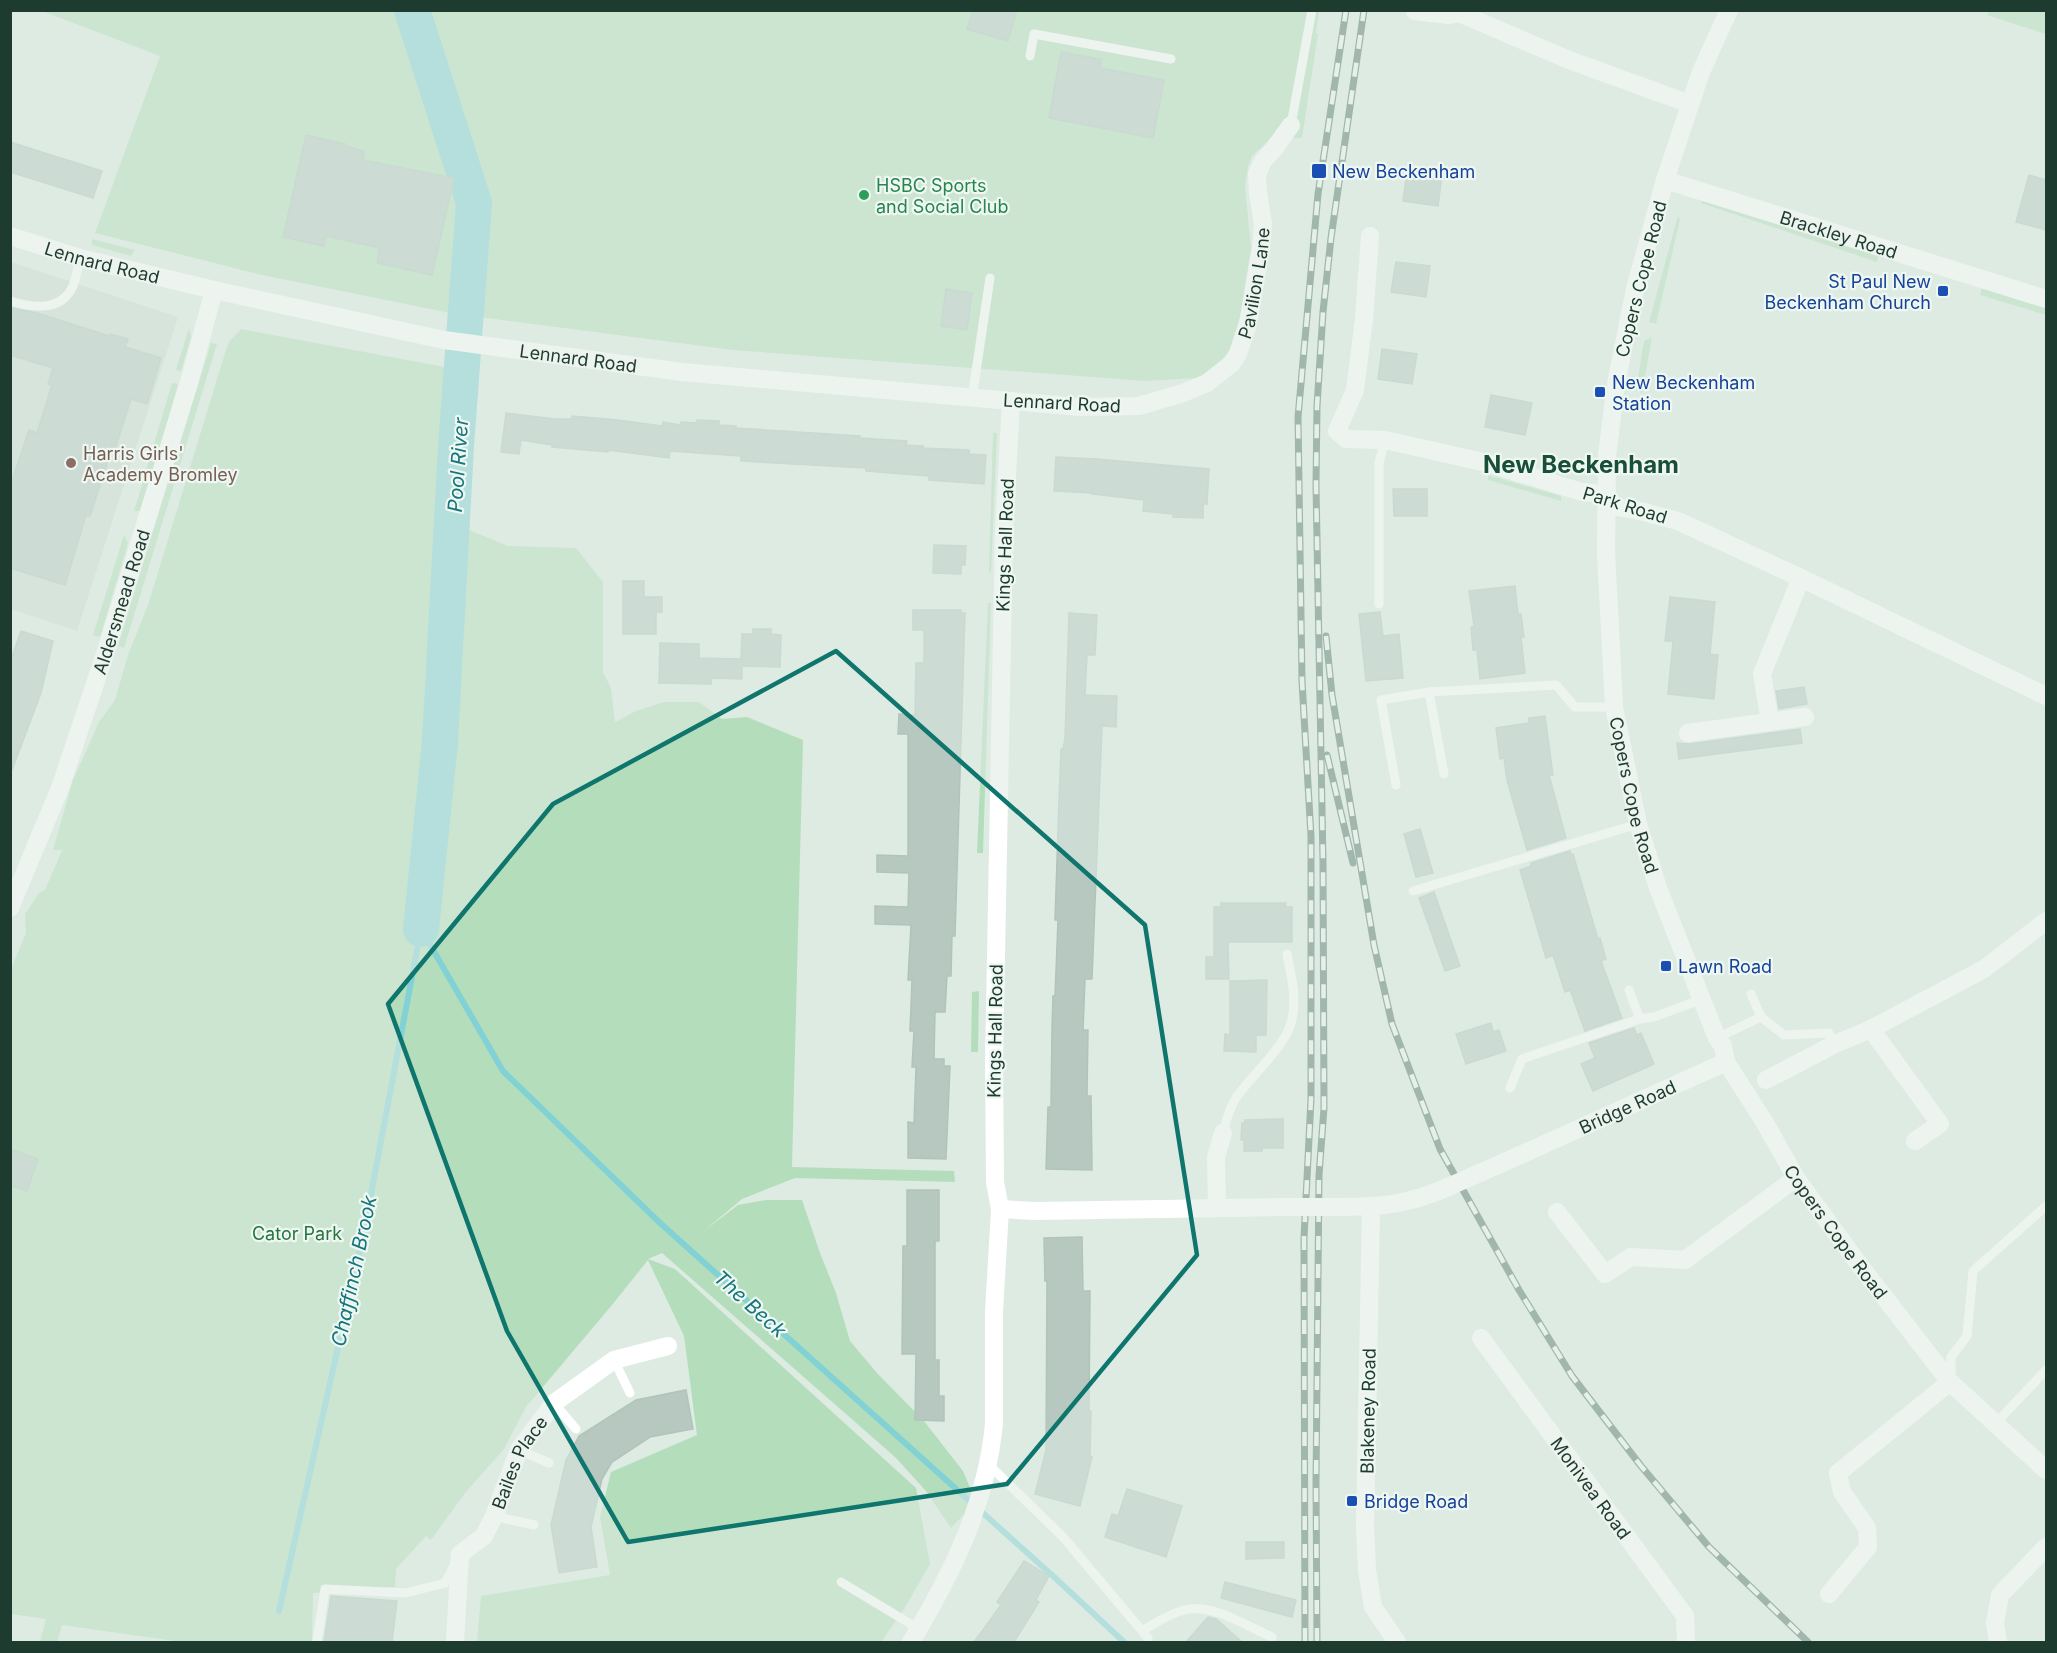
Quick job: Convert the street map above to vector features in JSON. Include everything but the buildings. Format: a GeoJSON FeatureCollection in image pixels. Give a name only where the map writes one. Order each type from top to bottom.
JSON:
{"type":"FeatureCollection","features":[{"type":"Feature","properties":{"kind":"street","name":"Copers Cope Road"},"geometry":{"type":"LineString","coordinates":[[1729,10],[1701,72],[1690,104],[1665,180],[1635,289],[1616,384],[1607,456],[1606,590],[1614,707],[1638,824],[1658,888],[1717,1038],[1723,1046],[1726,1062],[1797,1178],[1858,1263],[1950,1382],[2046,1470]]}},
{"type":"Feature","properties":{"kind":"street"},"geometry":{"type":"LineString","coordinates":[[1415,11],[1449,15],[1459,12],[1569,60],[1690,104]]}},
{"type":"Feature","properties":{"kind":"street","name":"Pavilion Lane"},"geometry":{"type":"LineString","coordinates":[[1156,402],[1207,383],[1231,364],[1238,354],[1248,324],[1261,249],[1263,224],[1257,174],[1263,161],[1291,125]]}},
{"type":"Feature","properties":{"kind":"street","name":"Brackley Road"},"geometry":{"type":"LineString","coordinates":[[1665,180],[2046,299]]}},
{"type":"Feature","properties":{"kind":"street","name":"Lennard Road"},"geometry":{"type":"LineString","coordinates":[[10,236],[80,258],[214,290],[444,340],[482,346],[682,372],[972,398],[1118,408],[1156,402]]}},
{"type":"Feature","properties":{"kind":"street","name":"Park Road"},"geometry":{"type":"LineString","coordinates":[[1370,236],[1364,319],[1354,390],[1337,431],[1346,440],[1385,440],[1483,462],[1582,492],[1594,493],[1618,507],[1640,510],[1678,521],[2046,696]]}},
{"type":"Feature","properties":{"kind":"street","name":"Aldersmead Road"},"geometry":{"type":"LineString","coordinates":[[10,908],[60,788],[107,648],[190,379],[214,290]]}},
{"type":"Feature","properties":{"kind":"street","name":"Kings Hall Road"},"geometry":{"type":"LineString","coordinates":[[915,1636],[939,1595],[968,1535],[979,1500],[994,1424],[994,1312],[1000,1209],[995,1182],[994,1062],[1004,531],[1011,401]]}},
{"type":"Feature","properties":{"kind":"street"},"geometry":{"type":"LineString","coordinates":[[1770,722],[1762,674],[1801,578]]}},
{"type":"Feature","properties":{"kind":"street"},"geometry":{"type":"LineString","coordinates":[[1688,733],[1805,717]]}},
{"type":"Feature","properties":{"kind":"street"},"geometry":{"type":"LineString","coordinates":[[1766,1080],[1984,969],[2046,921]]}},
{"type":"Feature","properties":{"kind":"street"},"geometry":{"type":"LineString","coordinates":[[1870,1029],[1940,1124],[1915,1140]]}},
{"type":"Feature","properties":{"kind":"street","name":"Bridge Road"},"geometry":{"type":"LineString","coordinates":[[1000,1209],[1036,1211],[1391,1206],[1416,1200],[1448,1187],[1726,1062]]}},
{"type":"Feature","properties":{"kind":"street"},"geometry":{"type":"LineString","coordinates":[[1217,1207],[1216,1157],[1223,1133]]}},
{"type":"Feature","properties":{"kind":"street"},"geometry":{"type":"LineString","coordinates":[[1557,1212],[1605,1274],[1631,1257],[1685,1260],[1797,1178]]}},
{"type":"Feature","properties":{"kind":"street","name":"Blakeney Road"},"geometry":{"type":"LineString","coordinates":[[1371,1207],[1365,1526],[1367,1570],[1373,1607],[1397,1642]]}},
{"type":"Feature","properties":{"kind":"street","name":"Monivea Road"},"geometry":{"type":"LineString","coordinates":[[1481,1338],[1685,1616],[1686,1642]]}},
{"type":"Feature","properties":{"kind":"street","name":"Bailes Place"},"geometry":{"type":"LineString","coordinates":[[460,1554],[484,1536],[519,1450],[554,1403],[614,1360],[668,1346]]}},
{"type":"Feature","properties":{"kind":"street"},"geometry":{"type":"LineString","coordinates":[[1829,1594],[1868,1547],[1867,1528],[1842,1492],[1838,1473],[1950,1382]]}},
{"type":"Feature","properties":{"kind":"street"},"geometry":{"type":"LineString","coordinates":[[1998,1642],[1995,1623],[2000,1595],[2046,1547]]}},
{"type":"Feature","properties":{"kind":"street"},"geometry":{"type":"LineString","coordinates":[[455,1642],[460,1554]]}},
{"type":"Feature","properties":{"kind":"lane"},"geometry":{"type":"LineString","coordinates":[[1291,125],[1312,10]]}},
{"type":"Feature","properties":{"kind":"lane"},"geometry":{"type":"LineString","coordinates":[[1030,56],[1034,34],[1171,59]]}},
{"type":"Feature","properties":{"kind":"lane"},"geometry":{"type":"LineString","coordinates":[[10,301],[29,307],[52,305],[67,296],[73,285],[80,258]]}},
{"type":"Feature","properties":{"kind":"lane"},"geometry":{"type":"LineString","coordinates":[[972,398],[990,278]]}},
{"type":"Feature","properties":{"kind":"lane"},"geometry":{"type":"LineString","coordinates":[[1379,604],[1379,464],[1385,440]]}},
{"type":"Feature","properties":{"kind":"lane"},"geometry":{"type":"LineString","coordinates":[[1396,785],[1381,700],[1429,692],[1556,685],[1575,707],[1614,707]]}},
{"type":"Feature","properties":{"kind":"lane"},"geometry":{"type":"LineString","coordinates":[[1429,692],[1444,774]]}},
{"type":"Feature","properties":{"kind":"lane"},"geometry":{"type":"LineString","coordinates":[[1413,891],[1638,824]]}},
{"type":"Feature","properties":{"kind":"lane"},"geometry":{"type":"LineString","coordinates":[[1223,1133],[1236,1098],[1285,1040],[1292,1019],[1294,996],[1287,954]]}},
{"type":"Feature","properties":{"kind":"lane"},"geometry":{"type":"LineString","coordinates":[[1629,990],[1640,1019]]}},
{"type":"Feature","properties":{"kind":"lane"},"geometry":{"type":"LineString","coordinates":[[1751,994],[1761,1017],[1784,1035],[1829,1033],[1835,1044]]}},
{"type":"Feature","properties":{"kind":"lane"},"geometry":{"type":"LineString","coordinates":[[1510,1088],[1522,1059],[1640,1019],[1654,1017],[1702,999]]}},
{"type":"Feature","properties":{"kind":"lane"},"geometry":{"type":"LineString","coordinates":[[1717,1038],[1761,1017]]}},
{"type":"Feature","properties":{"kind":"lane"},"geometry":{"type":"LineString","coordinates":[[1950,1382],[1951,1357],[1967,1336],[1973,1271],[2046,1206]]}},
{"type":"Feature","properties":{"kind":"lane"},"geometry":{"type":"LineString","coordinates":[[614,1360],[630,1394]]}},
{"type":"Feature","properties":{"kind":"lane"},"geometry":{"type":"LineString","coordinates":[[1996,1424],[2046,1370]]}},
{"type":"Feature","properties":{"kind":"lane"},"geometry":{"type":"LineString","coordinates":[[554,1403],[576,1430]]}},
{"type":"Feature","properties":{"kind":"lane"},"geometry":{"type":"LineString","coordinates":[[519,1450],[549,1463]]}},
{"type":"Feature","properties":{"kind":"lane"},"geometry":{"type":"LineString","coordinates":[[987,1463],[1063,1537],[1145,1634],[1171,1615],[1186,1610],[1201,1609],[1216,1612],[1272,1637]]}},
{"type":"Feature","properties":{"kind":"lane"},"geometry":{"type":"LineString","coordinates":[[494,1516],[534,1525]]}},
{"type":"Feature","properties":{"kind":"lane"},"geometry":{"type":"LineString","coordinates":[[317,1642],[325,1589],[406,1593],[445,1583],[460,1554]]}},
{"type":"Feature","properties":{"kind":"lane"},"geometry":{"type":"LineString","coordinates":[[842,1582],[915,1636]]}},
{"type":"Feature","properties":{"kind":"highlighted area"},"geometry":{"type":"Polygon","coordinates":[[[836,651],[1145,925],[1197,1255],[1007,1484],[628,1542],[507,1331],[388,1004],[553,804],[836,651]]]}},
{"type":"Feature","properties":{"kind":"shaded area","name":"Harris Girls' Academy Bromley"},"geometry":{"type":"Polygon","coordinates":[[[11,262],[178,317],[77,631],[11,609],[11,262]]]}},
{"type":"Feature","properties":{"kind":"green space"},"geometry":{"type":"Polygon","coordinates":[[[1989,10],[2046,11],[2046,34],[1987,15],[1989,10]]]}},
{"type":"Feature","properties":{"kind":"green space"},"geometry":{"type":"Polygon","coordinates":[[[42,11],[418,11],[471,203],[460,315],[262,275],[95,233],[160,56],[42,11]]]}},
{"type":"Feature","properties":{"kind":"green space","name":"HSBC Sports and Social Club"},"geometry":{"type":"Polygon","coordinates":[[[422,11],[1319,11],[1316,33],[1318,34],[1302,138],[1271,138],[1252,156],[1248,167],[1245,186],[1251,248],[1240,317],[1228,354],[1215,368],[1197,378],[1145,381],[733,350],[479,317],[481,181],[422,11]]]}},
{"type":"Feature","properties":{"kind":"green space"},"geometry":{"type":"Polygon","coordinates":[[[1704,198],[1878,256],[1877,262],[1701,203],[1704,198]]]}},
{"type":"Feature","properties":{"kind":"green space"},"geometry":{"type":"Polygon","coordinates":[[[1678,216],[1680,219],[1656,324],[1649,322],[1678,216]]]}},
{"type":"Feature","properties":{"kind":"green space"},"geometry":{"type":"Polygon","coordinates":[[[92,239],[135,250],[131,256],[92,245],[92,239]]]}},
{"type":"Feature","properties":{"kind":"green space"},"geometry":{"type":"Polygon","coordinates":[[[1982,287],[2046,308],[2046,315],[1980,295],[1982,287]]]}},
{"type":"Feature","properties":{"kind":"green space"},"geometry":{"type":"Polygon","coordinates":[[[189,328],[191,337],[181,371],[176,370],[189,328]]]}},
{"type":"Feature","properties":{"kind":"green space","name":"Cator Park"},"geometry":{"type":"Polygon","coordinates":[[[241,329],[472,372],[458,512],[469,530],[508,546],[576,548],[603,582],[603,672],[611,688],[615,722],[636,711],[664,702],[699,702],[722,719],[747,717],[803,740],[792,1167],[954,1171],[955,1182],[795,1178],[742,1199],[704,1231],[738,1205],[766,1200],[802,1200],[836,1293],[850,1341],[877,1373],[924,1421],[963,1471],[976,1502],[951,1528],[926,1491],[895,1457],[662,1253],[648,1259],[675,1269],[916,1488],[930,1564],[904,1609],[881,1642],[477,1642],[481,1596],[610,1575],[600,1517],[611,1472],[697,1435],[684,1336],[648,1260],[526,1407],[504,1449],[465,1493],[431,1540],[426,1536],[396,1569],[395,1587],[313,1593],[312,1642],[182,1642],[62,1625],[57,1642],[40,1642],[46,1619],[11,1614],[11,969],[26,933],[25,914],[39,893],[45,890],[62,850],[53,850],[73,780],[99,722],[115,700],[128,655],[148,605],[229,342],[241,329]],[[439,709],[427,903],[433,859],[437,860],[450,724],[439,709]]]}},
{"type":"Feature","properties":{"kind":"green space"},"geometry":{"type":"Polygon","coordinates":[[[1652,337],[1642,393],[1636,390],[1644,341],[1652,337]]]}},
{"type":"Feature","properties":{"kind":"green space"},"geometry":{"type":"Polygon","coordinates":[[[211,343],[217,344],[124,648],[118,646],[211,343]]]}},
{"type":"Feature","properties":{"kind":"green space"},"geometry":{"type":"Polygon","coordinates":[[[172,383],[178,384],[142,511],[134,511],[172,383]]]}},
{"type":"Feature","properties":{"kind":"green space"},"geometry":{"type":"Polygon","coordinates":[[[993,433],[997,433],[991,573],[989,572],[993,433]]]}},
{"type":"Feature","properties":{"kind":"green space"},"geometry":{"type":"Polygon","coordinates":[[[1488,475],[1561,496],[1561,501],[1488,480],[1488,475]]]}},
{"type":"Feature","properties":{"kind":"green space"},"geometry":{"type":"Polygon","coordinates":[[[124,535],[128,543],[100,637],[93,635],[124,535]]]}},
{"type":"Feature","properties":{"kind":"green space"},"geometry":{"type":"Polygon","coordinates":[[[988,603],[991,603],[983,853],[977,853],[988,603]]]}},
{"type":"Feature","properties":{"kind":"green space"},"geometry":{"type":"Polygon","coordinates":[[[979,991],[978,1052],[971,1052],[972,992],[979,991]]]}},
{"type":"Feature","properties":{"kind":"waterway","name":"Pool River"},"geometry":{"type":"LineString","coordinates":[[412,10],[474,203],[456,446],[440,742],[421,929]]}},
{"type":"Feature","properties":{"kind":"waterway","name":"The Beck"},"geometry":{"type":"LineString","coordinates":[[421,929],[503,1071],[659,1222],[1124,1642]]}},
{"type":"Feature","properties":{"kind":"waterway","name":"Chaffinch Brook"},"geometry":{"type":"LineString","coordinates":[[279,1611],[364,1231],[421,929]]}},
{"type":"Feature","properties":{"kind":"railway"},"geometry":{"type":"LineString","coordinates":[[1305,1642],[1304,1238],[1311,1099],[1311,836],[1302,681],[1298,417],[1318,194],[1346,10]]}},
{"type":"Feature","properties":{"kind":"railway"},"geometry":{"type":"LineString","coordinates":[[1317,1642],[1319,1175],[1324,1108],[1317,406],[1323,312],[1331,238],[1364,10]]}},
{"type":"Feature","properties":{"kind":"railway"},"geometry":{"type":"LineString","coordinates":[[1326,636],[1332,695],[1374,945],[1392,1024],[1440,1149],[1519,1290],[1572,1376],[1641,1466],[1709,1547],[1808,1642]]}},
{"type":"Feature","properties":{"kind":"railway"},"geometry":{"type":"LineString","coordinates":[[1327,755],[1353,863]]}},
{"type":"Feature","properties":{"kind":"place","name":"New Beckenham"},"geometry":{"type":"Point","coordinates":[1319,171]}},
{"type":"Feature","properties":{"kind":"place","name":"HSBC Sports and Social Club"},"geometry":{"type":"Point","coordinates":[864,195]}},
{"type":"Feature","properties":{"kind":"place","name":"St Paul New Beckenham Church"},"geometry":{"type":"Point","coordinates":[1943,291]}},
{"type":"Feature","properties":{"kind":"place","name":"New Beckenham Station"},"geometry":{"type":"Point","coordinates":[1600,392]}},
{"type":"Feature","properties":{"kind":"place","name":"Harris Girls' Academy Bromley"},"geometry":{"type":"Point","coordinates":[71,463]}},
{"type":"Feature","properties":{"kind":"place","name":"Lawn Road"},"geometry":{"type":"Point","coordinates":[1666,966]}},
{"type":"Feature","properties":{"kind":"place","name":"Bridge Road"},"geometry":{"type":"Point","coordinates":[1352,1501]}},
{"type":"Feature","properties":{"kind":"district","name":"New Beckenham"},"geometry":{"type":"Point","coordinates":[1581,464]}}]}
